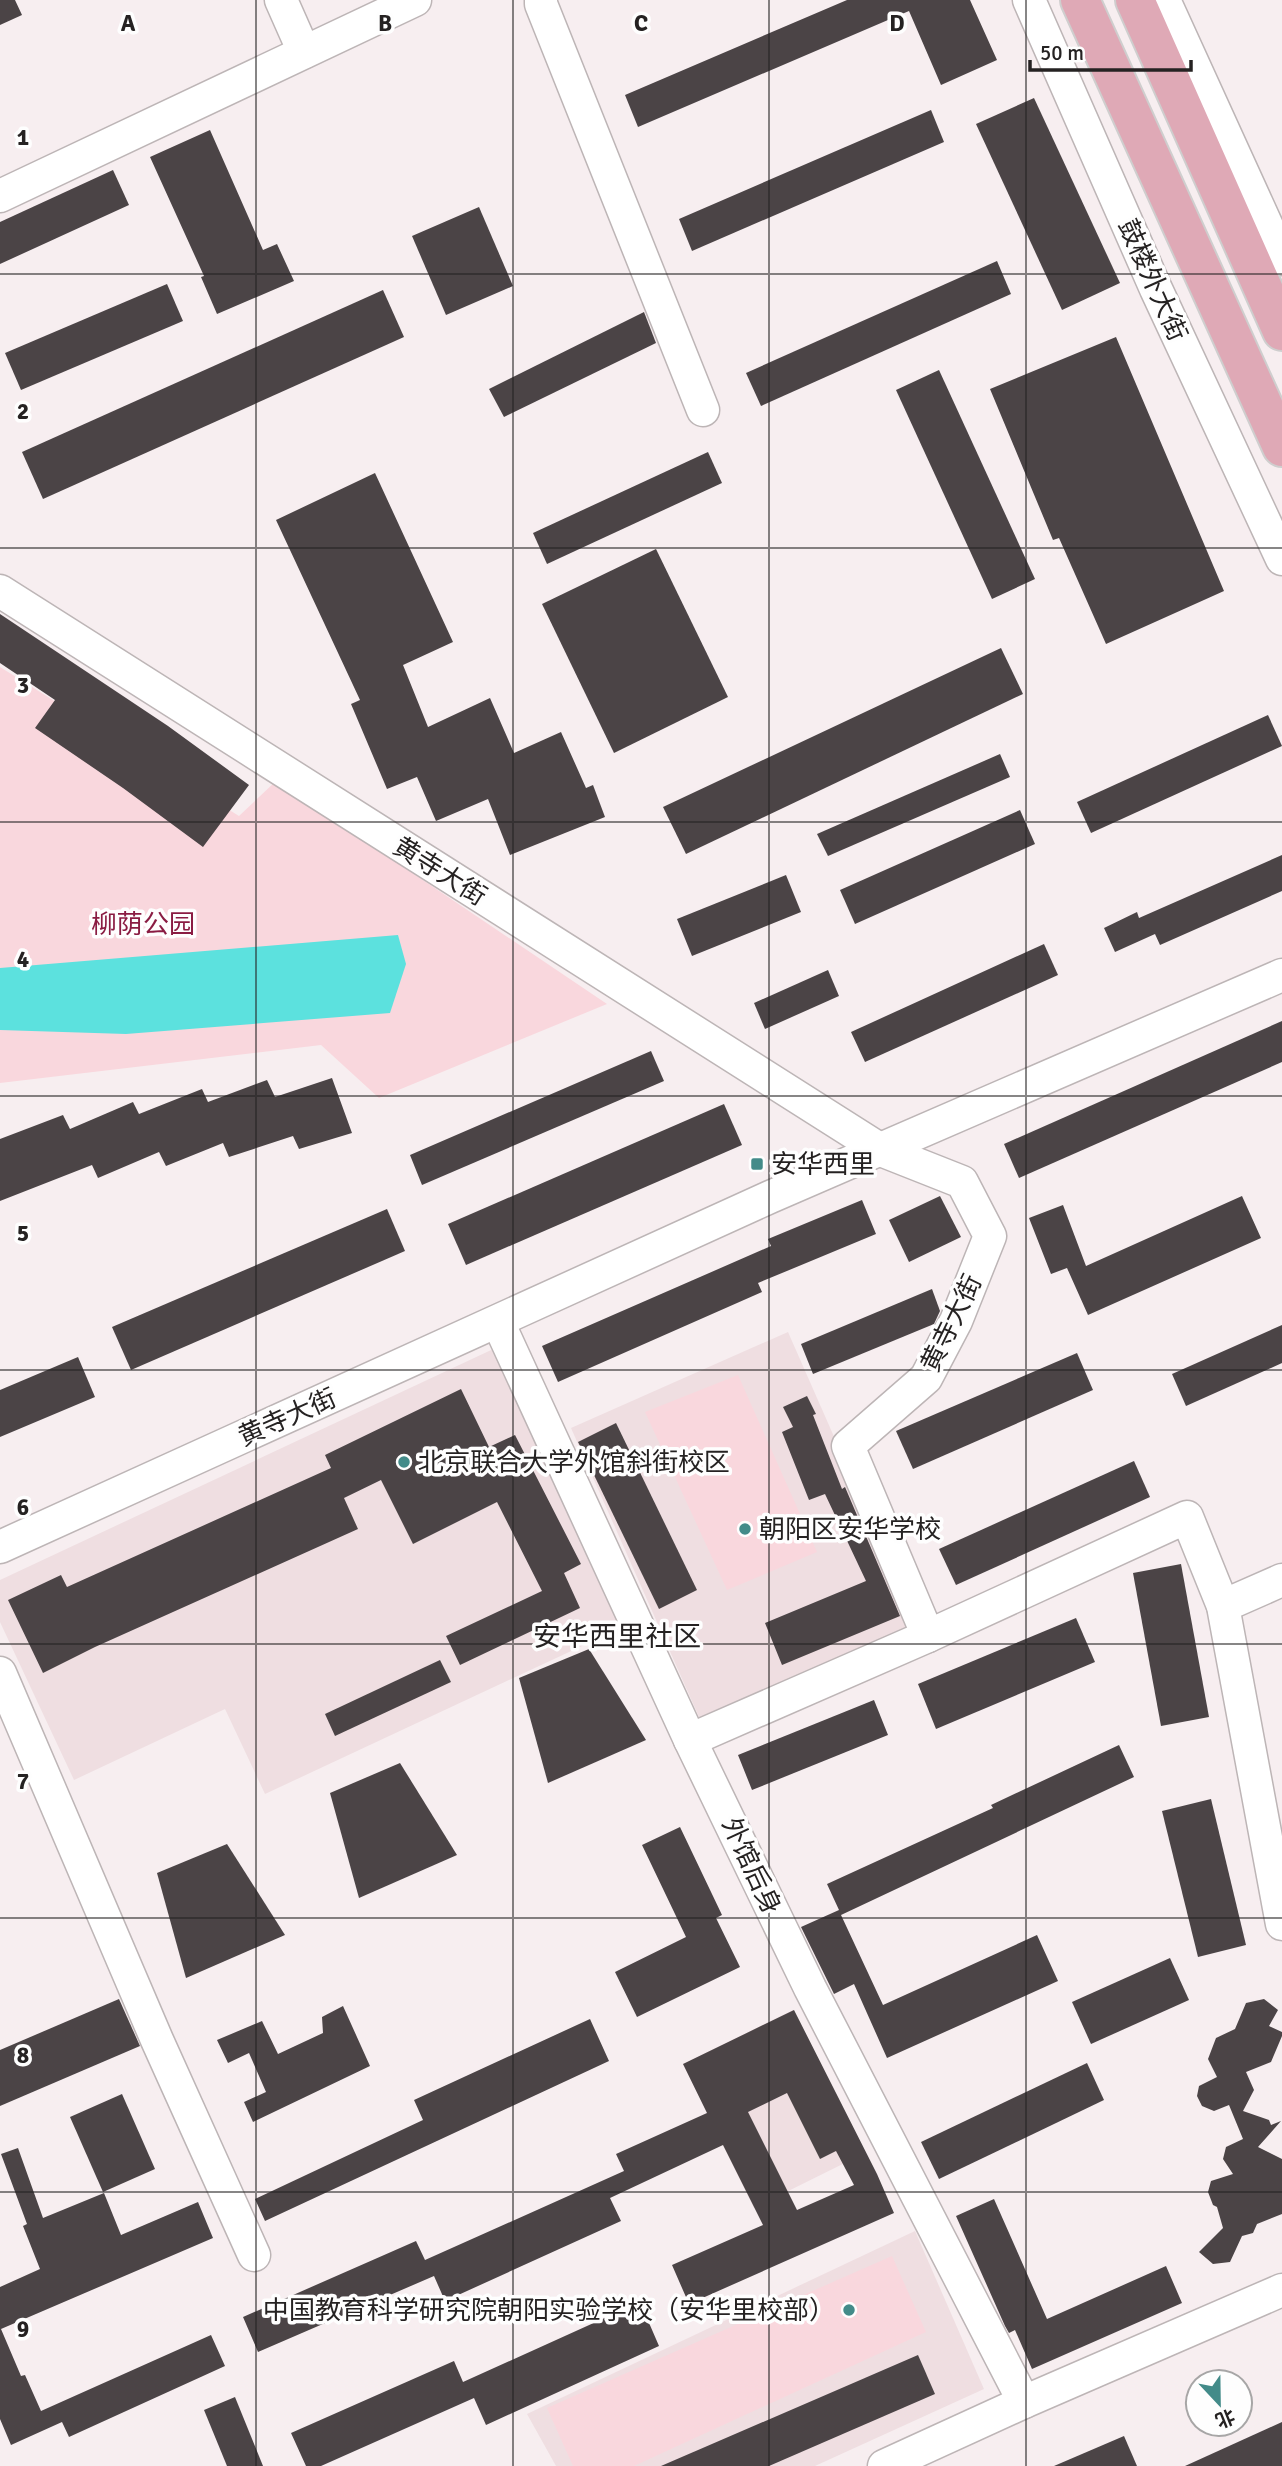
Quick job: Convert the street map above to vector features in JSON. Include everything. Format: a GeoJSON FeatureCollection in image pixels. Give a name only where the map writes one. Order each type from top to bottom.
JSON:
{"type":"FeatureCollection","features":[{"type":"Feature","properties":{"kind":"main road","name":"鼓楼外大街"},"geometry":{"type":"LineString","coordinates":[[1080,0],[1282,447]]}},
{"type":"Feature","properties":{"kind":"main road"},"geometry":{"type":"LineString","coordinates":[[1135,0],[1282,331]]}},
{"type":"Feature","properties":{"kind":"street"},"geometry":{"type":"LineString","coordinates":[[281,0],[304,52]]}},
{"type":"Feature","properties":{"kind":"street"},"geometry":{"type":"LineString","coordinates":[[0,196],[415,0]]}},
{"type":"Feature","properties":{"kind":"street"},"geometry":{"type":"LineString","coordinates":[[541,0],[703,410]]}},
{"type":"Feature","properties":{"kind":"street","name":"鼓楼外大街"},"geometry":{"type":"LineString","coordinates":[[1029,0],[1157,289],[1282,559]]}},
{"type":"Feature","properties":{"kind":"street"},"geometry":{"type":"LineString","coordinates":[[1164,0],[1282,259]]}},
{"type":"Feature","properties":{"kind":"street","name":"黄寺大街"},"geometry":{"type":"LineString","coordinates":[[0,591],[880,1150],[962,1182],[990,1236],[956,1321],[926,1378],[848,1446],[928,1636]]}},
{"type":"Feature","properties":{"kind":"street","name":"黄寺大街"},"geometry":{"type":"LineString","coordinates":[[0,1547],[770,1197],[1282,975]]}},
{"type":"Feature","properties":{"kind":"street","name":"外馆后身"},"geometry":{"type":"LineString","coordinates":[[498,1321],[690,1740],[810,1988],[1024,2402]]}},
{"type":"Feature","properties":{"kind":"street"},"geometry":{"type":"LineString","coordinates":[[690,1740],[928,1636],[1187,1517],[1223,1606],[1282,1924]]}},
{"type":"Feature","properties":{"kind":"street"},"geometry":{"type":"LineString","coordinates":[[1223,1606],[1282,1580]]}},
{"type":"Feature","properties":{"kind":"street"},"geometry":{"type":"LineString","coordinates":[[0,1672],[157,2040],[254,2255]]}},
{"type":"Feature","properties":{"kind":"street"},"geometry":{"type":"LineString","coordinates":[[884,2466],[1282,2290]]}},
{"type":"Feature","properties":{"kind":"shaded area","name":"朝阳区安华学校"},"geometry":{"type":"Polygon","coordinates":[[[788,1332],[919,1630],[703,1726],[571,1428],[788,1332]]]}},
{"type":"Feature","properties":{"kind":"shaded area","name":"北京联合大学外馆斜街校区"},"geometry":{"type":"Polygon","coordinates":[[[504,1344],[627,1625],[265,1794],[225,1709],[74,1780],[0,1622],[0,1580],[504,1344]]]}},
{"type":"Feature","properties":{"kind":"shaded area"},"geometry":{"type":"Polygon","coordinates":[[[793,2010],[865,2153],[754,2208],[683,2064],[793,2010]]]}},
{"type":"Feature","properties":{"kind":"shaded area","name":"中国教育科学研究院朝阳实验学校（安华里校部）"},"geometry":{"type":"Polygon","coordinates":[[[915,2231],[984,2389],[815,2466],[556,2466],[527,2414],[915,2231]]]}},
{"type":"Feature","properties":{"kind":"green space","name":"柳荫公园"},"geometry":{"type":"Polygon","coordinates":[[[0,667],[239,816],[276,781],[607,1004],[379,1098],[321,1045],[0,1083],[0,667]]]}},
{"type":"Feature","properties":{"kind":"green space"},"geometry":{"type":"Polygon","coordinates":[[[738,1375],[817,1552],[727,1590],[645,1412],[738,1375]]]}},
{"type":"Feature","properties":{"kind":"green space"},"geometry":{"type":"Polygon","coordinates":[[[892,2256],[926,2332],[634,2466],[573,2466],[547,2408],[892,2256]]]}},
{"type":"Feature","properties":{"kind":"water"},"geometry":{"type":"Polygon","coordinates":[[[398,935],[406,964],[390,1013],[126,1034],[0,1030],[0,968],[398,935]]]}},
{"type":"Feature","properties":{"kind":"building"},"geometry":{"type":"Polygon","coordinates":[[[0,0],[15,0],[22,15],[0,25],[0,0]]]}},
{"type":"Feature","properties":{"kind":"building"},"geometry":{"type":"Polygon","coordinates":[[[847,0],[970,0],[997,60],[941,85],[909,11],[638,127],[625,95],[847,0]]]}},
{"type":"Feature","properties":{"kind":"building"},"geometry":{"type":"Polygon","coordinates":[[[1034,98],[1120,283],[1062,310],[976,124],[1034,98]]]}},
{"type":"Feature","properties":{"kind":"building"},"geometry":{"type":"Polygon","coordinates":[[[931,110],[944,142],[692,251],[679,219],[931,110]]]}},
{"type":"Feature","properties":{"kind":"building"},"geometry":{"type":"Polygon","coordinates":[[[210,130],[263,250],[277,244],[294,281],[217,314],[201,277],[204,276],[150,157],[210,130]]]}},
{"type":"Feature","properties":{"kind":"building"},"geometry":{"type":"Polygon","coordinates":[[[113,170],[129,205],[0,264],[0,222],[113,170]]]}},
{"type":"Feature","properties":{"kind":"building"},"geometry":{"type":"Polygon","coordinates":[[[479,207],[513,286],[446,315],[412,236],[479,207]]]}},
{"type":"Feature","properties":{"kind":"building"},"geometry":{"type":"Polygon","coordinates":[[[997,261],[1011,294],[761,406],[746,373],[997,261]]]}},
{"type":"Feature","properties":{"kind":"building"},"geometry":{"type":"Polygon","coordinates":[[[167,284],[183,321],[21,390],[5,353],[167,284]]]}},
{"type":"Feature","properties":{"kind":"building"},"geometry":{"type":"Polygon","coordinates":[[[383,290],[404,337],[43,499],[22,452],[383,290]]]}},
{"type":"Feature","properties":{"kind":"building"},"geometry":{"type":"Polygon","coordinates":[[[644,312],[656,343],[504,417],[489,389],[644,312]]]}},
{"type":"Feature","properties":{"kind":"building"},"geometry":{"type":"Polygon","coordinates":[[[1116,337],[1224,591],[1106,644],[1059,538],[1053,540],[990,389],[1116,337]]]}},
{"type":"Feature","properties":{"kind":"building"},"geometry":{"type":"Polygon","coordinates":[[[939,370],[1035,579],[992,599],[896,390],[939,370]]]}},
{"type":"Feature","properties":{"kind":"building"},"geometry":{"type":"Polygon","coordinates":[[[708,452],[722,483],[547,564],[533,533],[708,452]]]}},
{"type":"Feature","properties":{"kind":"building"},"geometry":{"type":"Polygon","coordinates":[[[375,473],[453,642],[403,665],[428,727],[490,698],[514,753],[561,732],[586,788],[593,785],[605,817],[510,855],[488,799],[436,821],[417,777],[387,789],[351,704],[360,700],[276,520],[375,473]]]}},
{"type":"Feature","properties":{"kind":"building"},"geometry":{"type":"Polygon","coordinates":[[[656,549],[728,697],[614,753],[542,604],[656,549]]]}},
{"type":"Feature","properties":{"kind":"building"},"geometry":{"type":"Polygon","coordinates":[[[0,614],[168,726],[249,785],[203,847],[35,728],[55,700],[0,663],[0,614]]]}},
{"type":"Feature","properties":{"kind":"building"},"geometry":{"type":"Polygon","coordinates":[[[1001,648],[1023,694],[686,854],[663,807],[1001,648]]]}},
{"type":"Feature","properties":{"kind":"building"},"geometry":{"type":"Polygon","coordinates":[[[1268,715],[1282,746],[1091,833],[1077,802],[1268,715]]]}},
{"type":"Feature","properties":{"kind":"building"},"geometry":{"type":"Polygon","coordinates":[[[1000,754],[1010,777],[828,856],[817,834],[1000,754]]]}},
{"type":"Feature","properties":{"kind":"building"},"geometry":{"type":"Polygon","coordinates":[[[1020,810],[1035,844],[855,924],[840,890],[1020,810]]]}},
{"type":"Feature","properties":{"kind":"building"},"geometry":{"type":"Polygon","coordinates":[[[1282,855],[1282,891],[1160,945],[1155,934],[1115,952],[1104,928],[1137,912],[1139,918],[1282,855]]]}},
{"type":"Feature","properties":{"kind":"building"},"geometry":{"type":"Polygon","coordinates":[[[786,875],[801,912],[692,956],[677,919],[786,875]]]}},
{"type":"Feature","properties":{"kind":"building"},"geometry":{"type":"Polygon","coordinates":[[[1044,944],[1058,975],[865,1062],[851,1032],[1044,944]]]}},
{"type":"Feature","properties":{"kind":"building"},"geometry":{"type":"Polygon","coordinates":[[[828,970],[839,996],[765,1029],[754,1003],[828,970]]]}},
{"type":"Feature","properties":{"kind":"building"},"geometry":{"type":"Polygon","coordinates":[[[1282,1021],[1282,1062],[1019,1178],[1004,1144],[1282,1021]]]}},
{"type":"Feature","properties":{"kind":"building"},"geometry":{"type":"Polygon","coordinates":[[[651,1051],[664,1081],[422,1185],[410,1155],[651,1051]]]}},
{"type":"Feature","properties":{"kind":"building"},"geometry":{"type":"Polygon","coordinates":[[[332,1078],[352,1133],[299,1149],[293,1136],[229,1157],[223,1143],[166,1166],[159,1152],[98,1178],[92,1165],[0,1201],[0,1139],[63,1115],[70,1129],[133,1102],[139,1114],[202,1089],[208,1102],[267,1080],[275,1097],[332,1078]]]}},
{"type":"Feature","properties":{"kind":"building"},"geometry":{"type":"Polygon","coordinates":[[[724,1104],[742,1145],[466,1265],[448,1224],[724,1104]]]}},
{"type":"Feature","properties":{"kind":"building"},"geometry":{"type":"Polygon","coordinates":[[[940,1196],[961,1237],[909,1262],[889,1220],[940,1196]]]}},
{"type":"Feature","properties":{"kind":"building"},"geometry":{"type":"Polygon","coordinates":[[[1242,1196],[1261,1238],[1088,1315],[1067,1268],[1051,1274],[1029,1218],[1063,1205],[1086,1266],[1242,1196]]]}},
{"type":"Feature","properties":{"kind":"building"},"geometry":{"type":"Polygon","coordinates":[[[862,1200],[876,1234],[758,1283],[762,1292],[558,1382],[542,1346],[771,1246],[768,1239],[862,1200]]]}},
{"type":"Feature","properties":{"kind":"building"},"geometry":{"type":"Polygon","coordinates":[[[387,1209],[405,1251],[131,1370],[112,1327],[387,1209]]]}},
{"type":"Feature","properties":{"kind":"building"},"geometry":{"type":"Polygon","coordinates":[[[932,1289],[940,1311],[934,1324],[813,1374],[801,1344],[932,1289]]]}},
{"type":"Feature","properties":{"kind":"building"},"geometry":{"type":"Polygon","coordinates":[[[1282,1325],[1282,1363],[1186,1406],[1172,1374],[1282,1325]]]}},
{"type":"Feature","properties":{"kind":"building"},"geometry":{"type":"Polygon","coordinates":[[[1077,1353],[1093,1390],[913,1469],[896,1431],[1077,1353]]]}},
{"type":"Feature","properties":{"kind":"building"},"geometry":{"type":"Polygon","coordinates":[[[78,1357],[95,1397],[0,1437],[0,1390],[78,1357]]]}},
{"type":"Feature","properties":{"kind":"building"},"geometry":{"type":"Polygon","coordinates":[[[461,1389],[489,1447],[515,1435],[581,1564],[564,1573],[580,1608],[460,1665],[446,1636],[542,1591],[497,1502],[413,1544],[381,1480],[344,1498],[358,1529],[43,1673],[8,1600],[61,1575],[67,1587],[331,1468],[325,1455],[461,1389]]]}},
{"type":"Feature","properties":{"kind":"building"},"geometry":{"type":"Polygon","coordinates":[[[807,1396],[842,1489],[845,1487],[900,1616],[782,1665],[765,1623],[866,1581],[825,1494],[809,1500],[782,1432],[793,1427],[783,1407],[807,1396]]]}},
{"type":"Feature","properties":{"kind":"building"},"geometry":{"type":"Polygon","coordinates":[[[616,1423],[697,1590],[659,1609],[578,1442],[616,1423]]]}},
{"type":"Feature","properties":{"kind":"building"},"geometry":{"type":"Polygon","coordinates":[[[1134,1461],[1150,1497],[956,1585],[939,1549],[1134,1461]]]}},
{"type":"Feature","properties":{"kind":"building"},"geometry":{"type":"Polygon","coordinates":[[[1181,1564],[1209,1717],[1161,1726],[1133,1573],[1181,1564]]]}},
{"type":"Feature","properties":{"kind":"building"},"geometry":{"type":"Polygon","coordinates":[[[1076,1618],[1095,1662],[936,1729],[918,1684],[1076,1618]]]}},
{"type":"Feature","properties":{"kind":"building"},"geometry":{"type":"Polygon","coordinates":[[[589,1649],[646,1740],[548,1783],[519,1678],[589,1649]]]}},
{"type":"Feature","properties":{"kind":"building"},"geometry":{"type":"Polygon","coordinates":[[[440,1660],[451,1682],[335,1736],[325,1714],[440,1660]]]}},
{"type":"Feature","properties":{"kind":"building"},"geometry":{"type":"Polygon","coordinates":[[[874,1700],[888,1735],[752,1790],[738,1755],[874,1700]]]}},
{"type":"Feature","properties":{"kind":"building"},"geometry":{"type":"Polygon","coordinates":[[[1119,1745],[1134,1777],[841,1915],[883,2005],[1037,1935],[1058,1981],[887,2058],[854,1984],[834,1994],[801,1927],[839,1910],[827,1884],[993,1808],[991,1805],[1119,1745]]]}},
{"type":"Feature","properties":{"kind":"building"},"geometry":{"type":"Polygon","coordinates":[[[400,1763],[457,1855],[359,1898],[330,1793],[400,1763]]]}},
{"type":"Feature","properties":{"kind":"building"},"geometry":{"type":"Polygon","coordinates":[[[1211,1799],[1246,1945],[1198,1957],[1162,1811],[1211,1799]]]}},
{"type":"Feature","properties":{"kind":"building"},"geometry":{"type":"Polygon","coordinates":[[[680,1827],[722,1915],[716,1918],[740,1967],[637,2017],[615,1972],[686,1937],[642,1845],[680,1827]]]}},
{"type":"Feature","properties":{"kind":"building"},"geometry":{"type":"Polygon","coordinates":[[[227,1844],[285,1935],[186,1978],[157,1873],[227,1844]]]}},
{"type":"Feature","properties":{"kind":"building"},"geometry":{"type":"Polygon","coordinates":[[[1170,1958],[1189,2000],[1091,2044],[1072,2002],[1170,1958]]]}},
{"type":"Feature","properties":{"kind":"building"},"geometry":{"type":"Polygon","coordinates":[[[119,1999],[140,2046],[0,2106],[0,2050],[119,1999]]]}},
{"type":"Feature","properties":{"kind":"building"},"geometry":{"type":"Polygon","coordinates":[[[1264,1999],[1278,2010],[1269,2026],[1282,2032],[1282,2036],[1271,2062],[1246,2072],[1254,2090],[1243,2111],[1269,2120],[1271,2125],[1281,2121],[1258,2147],[1282,2159],[1282,2214],[1257,2224],[1253,2233],[1242,2236],[1230,2262],[1213,2264],[1199,2252],[1223,2228],[1217,2207],[1213,2205],[1208,2192],[1211,2181],[1233,2174],[1223,2159],[1226,2147],[1243,2139],[1229,2105],[1214,2111],[1202,2106],[1197,2096],[1199,2086],[1217,2077],[1208,2059],[1216,2038],[1235,2029],[1246,2003],[1264,1999]]]}},
{"type":"Feature","properties":{"kind":"building"},"geometry":{"type":"Polygon","coordinates":[[[343,2006],[370,2066],[253,2122],[244,2102],[266,2092],[249,2053],[228,2063],[217,2040],[262,2021],[278,2054],[323,2033],[322,2017],[343,2006]]]}},
{"type":"Feature","properties":{"kind":"building"},"geometry":{"type":"Polygon","coordinates":[[[794,2010],[894,2213],[689,2304],[672,2265],[763,2225],[723,2145],[610,2198],[621,2221],[445,2301],[434,2276],[258,2352],[243,2317],[416,2241],[425,2260],[624,2171],[616,2154],[707,2113],[683,2064],[794,2010]],[[787,2093],[748,2112],[797,2210],[854,2185],[836,2151],[820,2159],[787,2093]]]}},
{"type":"Feature","properties":{"kind":"building"},"geometry":{"type":"Polygon","coordinates":[[[590,2019],[609,2061],[265,2221],[255,2199],[423,2120],[414,2100],[590,2019]]]}},
{"type":"Feature","properties":{"kind":"building"},"geometry":{"type":"Polygon","coordinates":[[[1087,2063],[1104,2100],[939,2179],[921,2142],[1087,2063]]]}},
{"type":"Feature","properties":{"kind":"building"},"geometry":{"type":"Polygon","coordinates":[[[122,2094],[155,2169],[103,2192],[70,2117],[122,2094]]]}},
{"type":"Feature","properties":{"kind":"building"},"geometry":{"type":"Polygon","coordinates":[[[18,2148],[43,2218],[104,2193],[121,2235],[198,2202],[213,2238],[1,2329],[21,2376],[25,2375],[41,2411],[211,2335],[225,2366],[69,2437],[62,2422],[11,2445],[0,2419],[0,2287],[40,2269],[23,2226],[27,2224],[1,2154],[18,2148]]]}},
{"type":"Feature","properties":{"kind":"building"},"geometry":{"type":"Polygon","coordinates":[[[994,2199],[1047,2319],[1166,2266],[1182,2303],[1032,2369],[1015,2330],[1009,2333],[1005,2326],[956,2216],[994,2199]]]}},
{"type":"Feature","properties":{"kind":"building"},"geometry":{"type":"Polygon","coordinates":[[[640,2302],[659,2346],[486,2425],[474,2398],[321,2466],[306,2466],[291,2433],[454,2361],[463,2382],[640,2302]]]}},
{"type":"Feature","properties":{"kind":"building"},"geometry":{"type":"Polygon","coordinates":[[[918,2355],[935,2394],[769,2466],[661,2466],[918,2355]]]}},
{"type":"Feature","properties":{"kind":"building"},"geometry":{"type":"Polygon","coordinates":[[[235,2397],[263,2466],[227,2466],[204,2410],[235,2397]]]}},
{"type":"Feature","properties":{"kind":"building"},"geometry":{"type":"Polygon","coordinates":[[[1282,2422],[1282,2466],[1185,2466],[1247,2438],[1254,2438],[1254,2435],[1282,2422]]]}},
{"type":"Feature","properties":{"kind":"building"},"geometry":{"type":"Polygon","coordinates":[[[1124,2436],[1137,2466],[1054,2466],[1124,2436]]]}},
{"type":"Feature","properties":{"kind":"place","name":"安华西里"},"geometry":{"type":"Point","coordinates":[757,1164]}},
{"type":"Feature","properties":{"kind":"place","name":"北京联合大学外馆斜街校区"},"geometry":{"type":"Point","coordinates":[404,1462]}},
{"type":"Feature","properties":{"kind":"place","name":"朝阳区安华学校"},"geometry":{"type":"Point","coordinates":[745,1529]}},
{"type":"Feature","properties":{"kind":"place","name":"中国教育科学研究院朝阳实验学校（安华里校部）"},"geometry":{"type":"Point","coordinates":[849,2310]}},
{"type":"Feature","properties":{"kind":"district","name":"安华西里社区"},"geometry":{"type":"Point","coordinates":[617,1636]}}]}
